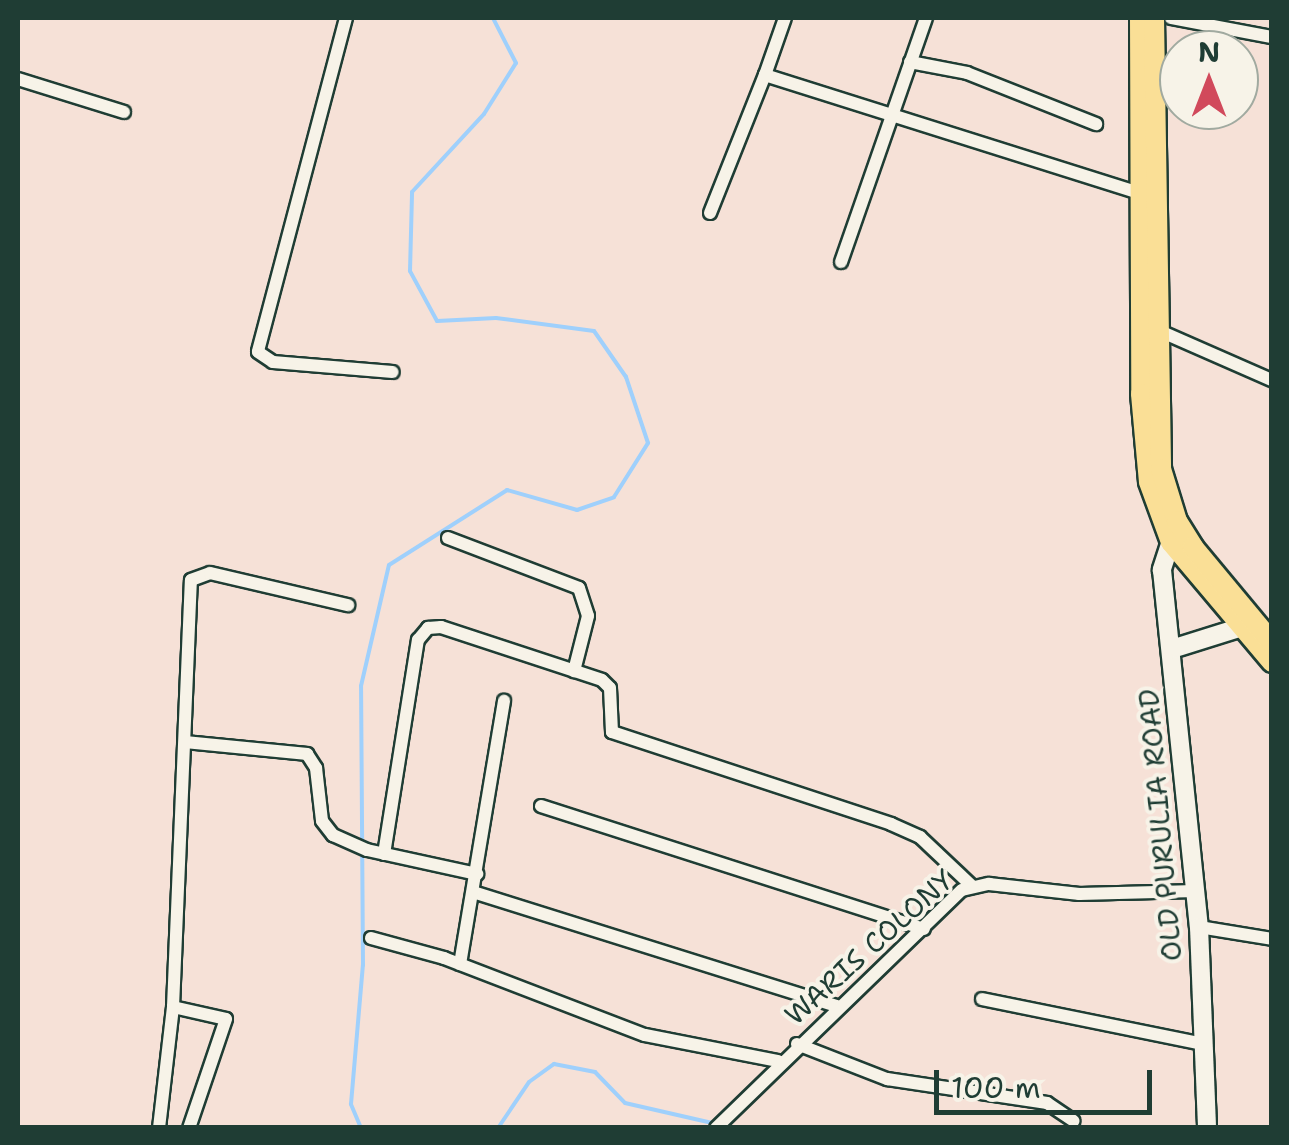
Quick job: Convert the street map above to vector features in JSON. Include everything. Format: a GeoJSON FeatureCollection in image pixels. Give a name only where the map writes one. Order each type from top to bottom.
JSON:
{"type":"FeatureCollection","features":[{"type":"Feature","properties":{"kind":"highway"},"geometry":{"type":"LineString","coordinates":[[1140,18],[1143,423],[1149,482],[1170,542],[1247,628],[1272,642]]}},
{"type":"Feature","properties":{"kind":"highway"},"geometry":{"type":"LineString","coordinates":[[1154,18],[1157,440],[1176,521],[1272,662]]}},
{"type":"Feature","properties":{"kind":"main road","name":"OLD PURULIA ROAD"},"geometry":{"type":"LineString","coordinates":[[1176,521],[1162,570],[1199,926],[1207,1128]]}},
{"type":"Feature","properties":{"kind":"main road"},"geometry":{"type":"LineString","coordinates":[[1172,649],[1247,628]]}},
{"type":"Feature","properties":{"kind":"street"},"geometry":{"type":"LineString","coordinates":[[346,18],[258,352],[273,362],[392,372]]}},
{"type":"Feature","properties":{"kind":"street"},"geometry":{"type":"LineString","coordinates":[[710,213],[786,18]]}},
{"type":"Feature","properties":{"kind":"street"},"geometry":{"type":"LineString","coordinates":[[841,262],[926,18]]}},
{"type":"Feature","properties":{"kind":"street"},"geometry":{"type":"LineString","coordinates":[[1171,18],[1272,37]]}},
{"type":"Feature","properties":{"kind":"street"},"geometry":{"type":"LineString","coordinates":[[910,62],[968,73],[1096,124]]}},
{"type":"Feature","properties":{"kind":"street"},"geometry":{"type":"LineString","coordinates":[[765,75],[1140,193]]}},
{"type":"Feature","properties":{"kind":"street"},"geometry":{"type":"LineString","coordinates":[[18,79],[124,112]]}},
{"type":"Feature","properties":{"kind":"street"},"geometry":{"type":"LineString","coordinates":[[1156,329],[1272,380]]}},
{"type":"Feature","properties":{"kind":"street"},"geometry":{"type":"LineString","coordinates":[[448,538],[579,588],[588,616],[574,670]]}},
{"type":"Feature","properties":{"kind":"street"},"geometry":{"type":"LineString","coordinates":[[159,1128],[173,1007],[194,577],[210,573],[348,605]]}},
{"type":"Feature","properties":{"kind":"street"},"geometry":{"type":"LineString","coordinates":[[384,854],[423,632],[441,627],[608,684],[612,732],[891,824],[920,838],[972,886]]}},
{"type":"Feature","properties":{"kind":"street"},"geometry":{"type":"LineString","coordinates":[[460,964],[504,701]]}},
{"type":"Feature","properties":{"kind":"street"},"geometry":{"type":"LineString","coordinates":[[184,742],[307,754],[316,768],[322,821],[344,842],[476,874]]}},
{"type":"Feature","properties":{"kind":"street"},"geometry":{"type":"LineString","coordinates":[[542,806],[924,929]]}},
{"type":"Feature","properties":{"kind":"street","name":"WARIS COLONY"},"geometry":{"type":"LineString","coordinates":[[720,1123],[778,1061],[972,886],[1079,894],[1196,891]]}},
{"type":"Feature","properties":{"kind":"street"},"geometry":{"type":"LineString","coordinates":[[473,892],[837,1006]]}},
{"type":"Feature","properties":{"kind":"street"},"geometry":{"type":"LineString","coordinates":[[1199,926],[1272,939]]}},
{"type":"Feature","properties":{"kind":"street"},"geometry":{"type":"LineString","coordinates":[[371,938],[460,964],[646,1034],[778,1061]]}},
{"type":"Feature","properties":{"kind":"street"},"geometry":{"type":"LineString","coordinates":[[982,999],[1203,1044]]}},
{"type":"Feature","properties":{"kind":"street"},"geometry":{"type":"LineString","coordinates":[[173,1007],[226,1019],[189,1128]]}},
{"type":"Feature","properties":{"kind":"street"},"geometry":{"type":"LineString","coordinates":[[798,1044],[887,1078],[1047,1103],[1074,1120]]}},
{"type":"Feature","properties":{"kind":"waterway"},"geometry":{"type":"LineString","coordinates":[[361,1128],[351,1104],[363,965],[361,686],[389,565],[507,490],[577,510],[614,497],[648,443],[626,377],[594,331],[496,318],[437,321],[410,271],[412,192],[484,114],[516,63],[493,18]]}},
{"type":"Feature","properties":{"kind":"waterway"},"geometry":{"type":"LineString","coordinates":[[498,1128],[529,1082],[554,1064],[595,1072],[625,1103],[717,1124]]}}]}
